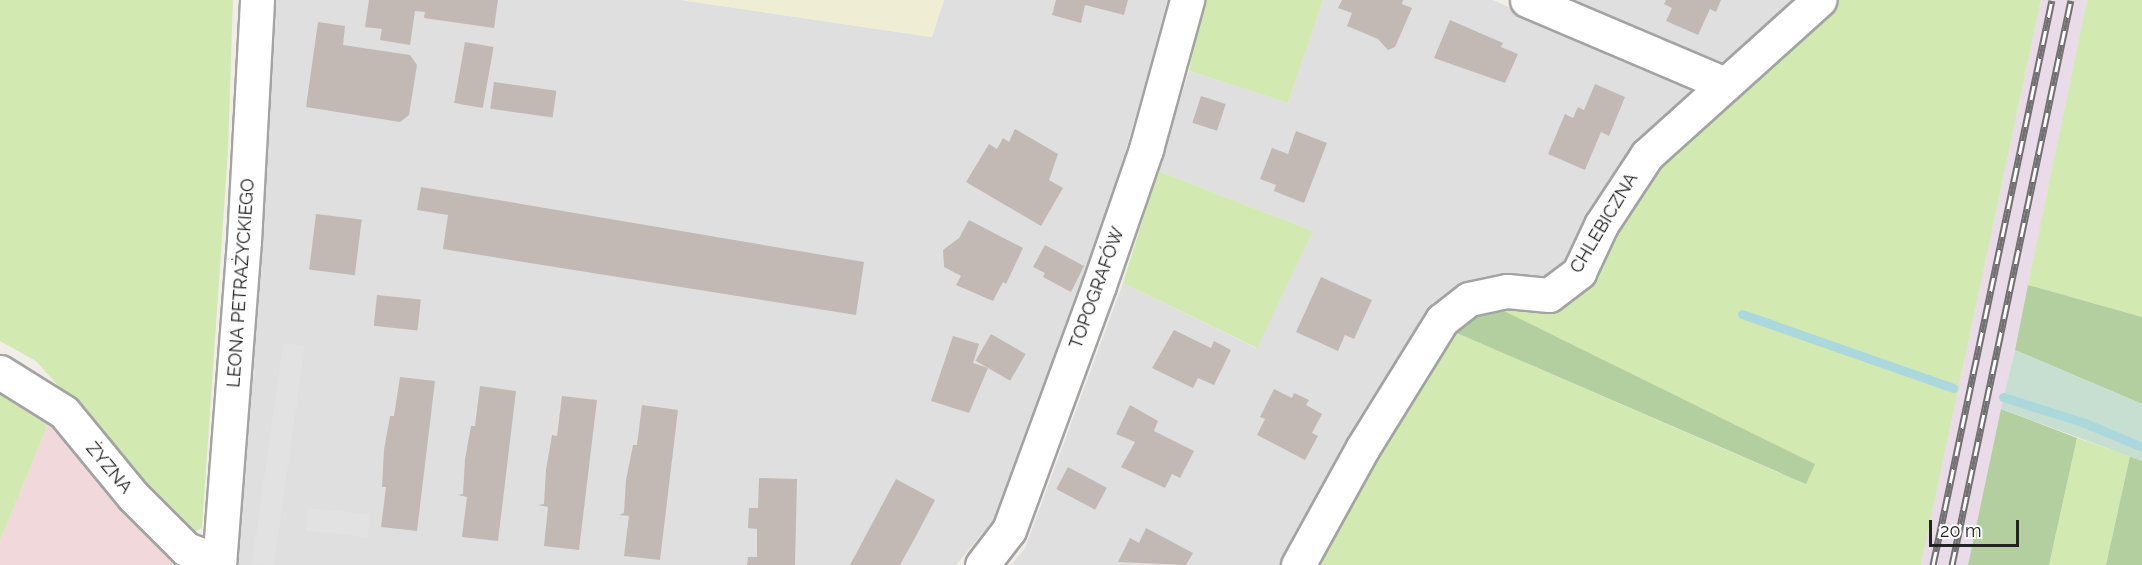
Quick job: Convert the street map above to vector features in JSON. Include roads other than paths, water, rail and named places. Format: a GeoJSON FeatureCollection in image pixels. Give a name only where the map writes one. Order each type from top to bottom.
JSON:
{"type":"FeatureCollection","features":[{"type":"Feature","properties":{"kind":"street","name":"LEONA PETRAŻYCKIEGO"},"geometry":{"type":"LineString","coordinates":[[219,563],[244,253],[257,0]]}},
{"type":"Feature","properties":{"kind":"street","name":"TOPOGRAFÓW"},"geometry":{"type":"LineString","coordinates":[[982,565],[1009,530],[1099,285],[1146,149],[1187,0]]}},
{"type":"Feature","properties":{"kind":"street"},"geometry":{"type":"LineString","coordinates":[[1527,0],[1725,84]]}},
{"type":"Feature","properties":{"kind":"street","name":"CHLEBICZNA"},"geometry":{"type":"LineString","coordinates":[[1298,565],[1362,449],[1442,320],[1469,299],[1507,291],[1549,295],[1579,272],[1601,225],[1647,155],[1725,84],[1756,60],[1819,0]]}},
{"type":"Feature","properties":{"kind":"street","name":"ŻYZNA"},"geometry":{"type":"LineString","coordinates":[[0,372],[64,412],[133,496],[186,549],[219,563]]}},
{"type":"Feature","properties":{"kind":"waterway"},"geometry":{"type":"LineString","coordinates":[[1742,314],[1953,388]]}},
{"type":"Feature","properties":{"kind":"waterway"},"geometry":{"type":"LineString","coordinates":[[2003,397],[2085,423],[2142,447]]}},
{"type":"Feature","properties":{"kind":"railway"},"geometry":{"type":"LineString","coordinates":[[1933,565],[2052,0]]}},
{"type":"Feature","properties":{"kind":"railway"},"geometry":{"type":"LineString","coordinates":[[1952,565],[2071,0]]}}]}
